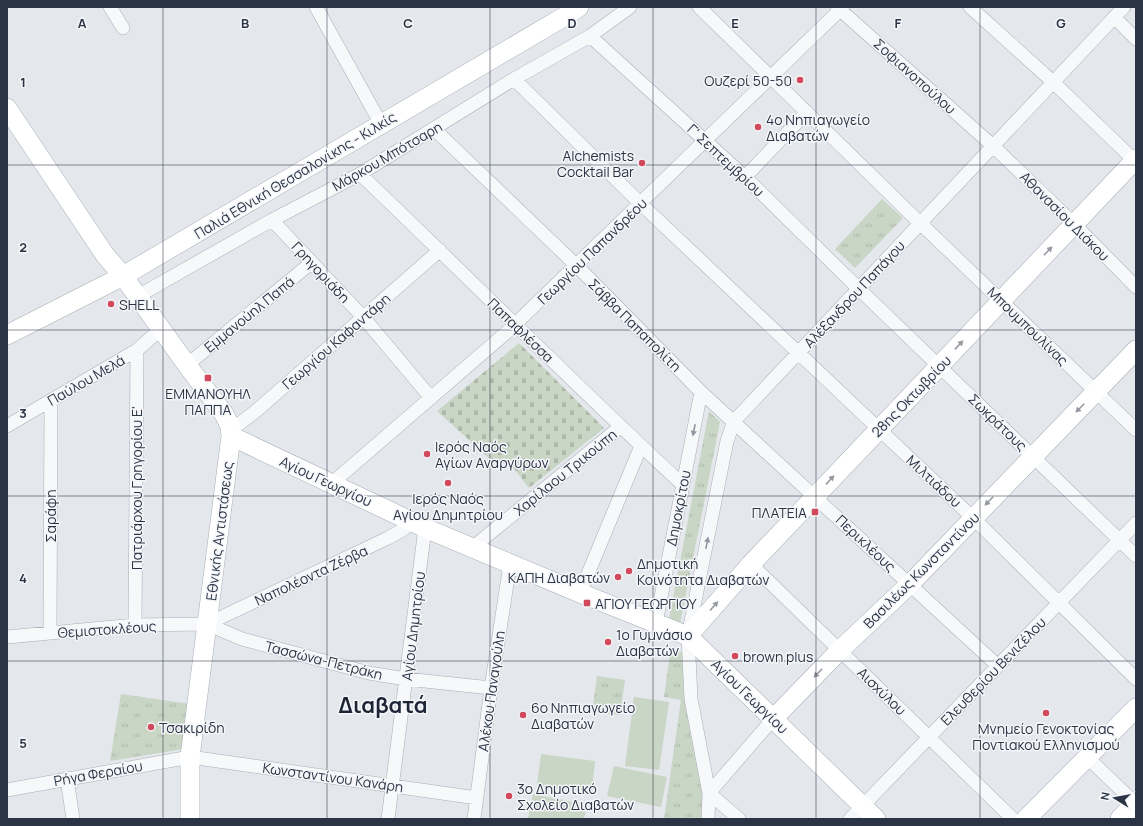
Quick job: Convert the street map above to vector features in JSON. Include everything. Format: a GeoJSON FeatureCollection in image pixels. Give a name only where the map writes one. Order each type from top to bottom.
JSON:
{"type":"FeatureCollection","features":[{"type":"Feature","properties":{"kind":"main road"},"geometry":{"type":"LineString","coordinates":[[1121,819],[1136,804]]}},
{"type":"Feature","properties":{"kind":"street"},"geometry":{"type":"LineString","coordinates":[[110,7],[123,28]]}},
{"type":"Feature","properties":{"kind":"street"},"geometry":{"type":"LineString","coordinates":[[316,7],[382,124]]}},
{"type":"Feature","properties":{"kind":"street","name":"Παλιά Εθνική Θεσσαλονίκης - Κιλκίς"},"geometry":{"type":"LineString","coordinates":[[7,335],[128,287],[382,124],[579,7]]}},
{"type":"Feature","properties":{"kind":"street","name":"Μάρκου Μπότσαρη"},"geometry":{"type":"LineString","coordinates":[[128,287],[272,220],[360,174],[514,80],[590,36],[630,7]]}},
{"type":"Feature","properties":{"kind":"street","name":"Μπουμπουλίνας"},"geometry":{"type":"LineString","coordinates":[[699,7],[920,223],[1136,430]]}},
{"type":"Feature","properties":{"kind":"street"},"geometry":{"type":"LineString","coordinates":[[970,7],[1136,160]]}},
{"type":"Feature","properties":{"kind":"street","name":"Γεωργίου Παπανδρέου"},"geometry":{"type":"LineString","coordinates":[[331,484],[515,324],[641,204],[840,8]]}},
{"type":"Feature","properties":{"kind":"street","name":"Σοφιανοπούλου"},"geometry":{"type":"LineString","coordinates":[[840,8],[993,146]]}},
{"type":"Feature","properties":{"kind":"street"},"geometry":{"type":"LineString","coordinates":[[1120,10],[1136,39]]}},
{"type":"Feature","properties":{"kind":"street","name":"Αλέξανδρου Παπάγου"},"geometry":{"type":"LineString","coordinates":[[708,819],[709,792],[691,699],[688,636],[727,441],[734,421],[1120,10]]}},
{"type":"Feature","properties":{"kind":"street","name":"Γ' Σεπτεμβρίου"},"geometry":{"type":"LineString","coordinates":[[590,36],[745,177],[859,289]]}},
{"type":"Feature","properties":{"kind":"street","name":"Μιλτιάδου"},"geometry":{"type":"LineString","coordinates":[[514,80],[641,204],[973,518],[1136,679]]}},
{"type":"Feature","properties":{"kind":"street"},"geometry":{"type":"LineString","coordinates":[[7,108],[104,255],[224,414],[231,432]]}},
{"type":"Feature","properties":{"kind":"street"},"geometry":{"type":"LineString","coordinates":[[745,177],[807,112]]}},
{"type":"Feature","properties":{"kind":"street","name":"Σάββα Παπαπολίτη"},"geometry":{"type":"LineString","coordinates":[[434,129],[576,266],[701,392],[734,421]]}},
{"type":"Feature","properties":{"kind":"street","name":"Αθανασίου Διάκου"},"geometry":{"type":"LineString","coordinates":[[993,146],[1074,224],[1136,287]]}},
{"type":"Feature","properties":{"kind":"street","name":"28ης Οκτωβρίου"},"geometry":{"type":"LineString","coordinates":[[688,636],[751,564],[815,496],[1136,160]]}},
{"type":"Feature","properties":{"kind":"street","name":"Παπαφλέσσα"},"geometry":{"type":"LineString","coordinates":[[360,174],[440,250],[620,427],[683,485]]}},
{"type":"Feature","properties":{"kind":"street","name":"Γρηγοριάδη"},"geometry":{"type":"LineString","coordinates":[[272,220],[363,317],[431,398]]}},
{"type":"Feature","properties":{"kind":"street","name":"Γεωργίου Καφαντάρη"},"geometry":{"type":"LineString","coordinates":[[231,432],[440,250]]}},
{"type":"Feature","properties":{"kind":"street","name":"Εμμανούηλ Παπά"},"geometry":{"type":"LineString","coordinates":[[186,365],[311,263]]}},
{"type":"Feature","properties":{"kind":"street","name":"Σωκράτους"},"geometry":{"type":"LineString","coordinates":[[859,289],[1136,556]]}},
{"type":"Feature","properties":{"kind":"street","name":"Παύλου Μελά"},"geometry":{"type":"LineString","coordinates":[[7,426],[137,350],[161,329]]}},
{"type":"Feature","properties":{"kind":"street","name":"Πατριάρχου Γρηγορίου Ε'"},"geometry":{"type":"LineString","coordinates":[[135,626],[137,350]]}},
{"type":"Feature","properties":{"kind":"street","name":"Βασιλέως Κωνσταντίνου"},"geometry":{"type":"LineString","coordinates":[[709,792],[773,718],[840,650],[910,584],[1136,350]]}},
{"type":"Feature","properties":{"kind":"street","name":"Δημοκρίτου"},"geometry":{"type":"LineString","coordinates":[[656,623],[701,392]]}},
{"type":"Feature","properties":{"kind":"street","name":"Σαράφη"},"geometry":{"type":"LineString","coordinates":[[50,633],[51,400]]}},
{"type":"Feature","properties":{"kind":"street","name":"Περικλέους"},"geometry":{"type":"LineString","coordinates":[[734,421],[998,666]]}},
{"type":"Feature","properties":{"kind":"street","name":"Χαρίλαου Τρικούπη"},"geometry":{"type":"LineString","coordinates":[[472,548],[620,427]]}},
{"type":"Feature","properties":{"kind":"street","name":"Αγίου Γεωργίου"},"geometry":{"type":"LineString","coordinates":[[231,432],[331,484],[418,525],[580,593],[688,636],[773,718],[856,812],[876,819]]}},
{"type":"Feature","properties":{"kind":"street","name":"Εθνικής Αντιστάσεως"},"geometry":{"type":"LineString","coordinates":[[190,819],[190,757],[231,432]]}},
{"type":"Feature","properties":{"kind":"street"},"geometry":{"type":"LineString","coordinates":[[580,593],[641,446]]}},
{"type":"Feature","properties":{"kind":"street","name":"Ελευθερίου Βενιζέλου"},"geometry":{"type":"LineString","coordinates":[[856,812],[1136,523]]}},
{"type":"Feature","properties":{"kind":"street","name":"Ναπολέοντα Ζέρβα"},"geometry":{"type":"LineString","coordinates":[[207,624],[404,529],[418,525]]}},
{"type":"Feature","properties":{"kind":"street","name":"Αγίου Δημητρίου"},"geometry":{"type":"LineString","coordinates":[[388,819],[406,679],[418,525]]}},
{"type":"Feature","properties":{"kind":"street","name":"Αλέκου Παναγούλη"},"geometry":{"type":"LineString","coordinates":[[474,819],[491,688],[510,564]]}},
{"type":"Feature","properties":{"kind":"street","name":"Αισχύλου"},"geometry":{"type":"LineString","coordinates":[[751,564],[1013,819]]}},
{"type":"Feature","properties":{"kind":"street","name":"Θεμιστοκλέους"},"geometry":{"type":"LineString","coordinates":[[7,637],[135,626],[207,624]]}},
{"type":"Feature","properties":{"kind":"street","name":"Τασσώνα-Πετράκη"},"geometry":{"type":"LineString","coordinates":[[207,624],[250,641],[369,673],[406,679],[491,688]]}},
{"type":"Feature","properties":{"kind":"street"},"geometry":{"type":"LineString","coordinates":[[1026,819],[1136,708]]}},
{"type":"Feature","properties":{"kind":"street","name":"Ρήγα Φεραίου"},"geometry":{"type":"LineString","coordinates":[[7,790],[190,757]]}},
{"type":"Feature","properties":{"kind":"street","name":"Κωνσταντίνου Κανάρη"},"geometry":{"type":"LineString","coordinates":[[190,757],[477,798]]}},
{"type":"Feature","properties":{"kind":"street"},"geometry":{"type":"LineString","coordinates":[[1087,757],[1136,804]]}},
{"type":"Feature","properties":{"kind":"street"},"geometry":{"type":"LineString","coordinates":[[67,779],[73,819]]}},
{"type":"Feature","properties":{"kind":"street"},"geometry":{"type":"LineString","coordinates":[[709,792],[739,819]]}},
{"type":"Feature","properties":{"kind":"green space"},"geometry":{"type":"Polygon","coordinates":[[[882,199],[903,218],[855,268],[835,249],[882,199]]]}},
{"type":"Feature","properties":{"kind":"green space"},"geometry":{"type":"Polygon","coordinates":[[[519,343],[604,428],[529,488],[512,466],[490,459],[437,411],[519,343]]]}},
{"type":"Feature","properties":{"kind":"green space"},"geometry":{"type":"Polygon","coordinates":[[[709,411],[720,422],[680,624],[669,619],[709,411]]]}},
{"type":"Feature","properties":{"kind":"green space"},"geometry":{"type":"Polygon","coordinates":[[[671,647],[683,653],[704,792],[703,819],[664,819],[681,700],[664,697],[671,647]]]}},
{"type":"Feature","properties":{"kind":"green space"},"geometry":{"type":"Polygon","coordinates":[[[597,676],[625,680],[620,715],[592,712],[597,676]]]}},
{"type":"Feature","properties":{"kind":"green space","name":"Τσακιρίδη"},"geometry":{"type":"Polygon","coordinates":[[[121,694],[190,704],[184,749],[110,761],[121,694]]]}},
{"type":"Feature","properties":{"kind":"green space"},"geometry":{"type":"Polygon","coordinates":[[[634,697],[669,702],[659,770],[625,766],[634,697]]]}},
{"type":"Feature","properties":{"kind":"green space"},"geometry":{"type":"Polygon","coordinates":[[[541,754],[595,761],[592,792],[537,785],[541,754]]]}},
{"type":"Feature","properties":{"kind":"green space"},"geometry":{"type":"Polygon","coordinates":[[[614,766],[667,777],[661,807],[607,796],[614,766]]]}},
{"type":"Feature","properties":{"kind":"green space"},"geometry":{"type":"Polygon","coordinates":[[[533,794],[587,805],[584,819],[528,819],[533,794]]]}},
{"type":"Feature","properties":{"kind":"place","name":"Ουζερί 50-50"},"geometry":{"type":"Point","coordinates":[800,80]}},
{"type":"Feature","properties":{"kind":"place","name":"4ο Νηπιαγωγείο Διαβατών"},"geometry":{"type":"Point","coordinates":[758,127]}},
{"type":"Feature","properties":{"kind":"place","name":"Alchemists Cocktail Bar"},"geometry":{"type":"Point","coordinates":[642,163]}},
{"type":"Feature","properties":{"kind":"place","name":"SHELL"},"geometry":{"type":"Point","coordinates":[111,304]}},
{"type":"Feature","properties":{"kind":"place","name":"ΕΜΜΑΝΟΥΗΛ ΠΑΠΠΑ"},"geometry":{"type":"Point","coordinates":[208,378]}},
{"type":"Feature","properties":{"kind":"place","name":"Ιερός Ναός Αγίων Αναργύρων"},"geometry":{"type":"Point","coordinates":[427,454]}},
{"type":"Feature","properties":{"kind":"place","name":"Ιερός Ναός Αγίου Δημητρίου"},"geometry":{"type":"Point","coordinates":[448,483]}},
{"type":"Feature","properties":{"kind":"place","name":"ΠΛΑΤΕΙΑ"},"geometry":{"type":"Point","coordinates":[815,512]}},
{"type":"Feature","properties":{"kind":"place","name":"Δημοτική Κοινότητα Διαβατών"},"geometry":{"type":"Point","coordinates":[629,571]}},
{"type":"Feature","properties":{"kind":"place","name":"ΚΑΠΗ Διαβατών"},"geometry":{"type":"Point","coordinates":[618,577]}},
{"type":"Feature","properties":{"kind":"place","name":"ΑΓΙΟΥ ΓΕΩΡΓΙΟΥ"},"geometry":{"type":"Point","coordinates":[587,603]}},
{"type":"Feature","properties":{"kind":"place","name":"1ο Γυμνάσιο Διαβατών"},"geometry":{"type":"Point","coordinates":[608,642]}},
{"type":"Feature","properties":{"kind":"place","name":"brown plus"},"geometry":{"type":"Point","coordinates":[735,656]}},
{"type":"Feature","properties":{"kind":"place","name":"Μνημείο Γενοκτονίας Ποντιακού Ελληνισμού"},"geometry":{"type":"Point","coordinates":[1046,713]}},
{"type":"Feature","properties":{"kind":"place","name":"6ο Νηπιαγωγείο Διαβατών"},"geometry":{"type":"Point","coordinates":[523,715]}},
{"type":"Feature","properties":{"kind":"place","name":"Τσακιρίδη"},"geometry":{"type":"Point","coordinates":[151,727]}},
{"type":"Feature","properties":{"kind":"place","name":"3ο Δημοτικό Σχολείο Διαβατών"},"geometry":{"type":"Point","coordinates":[509,796]}},
{"type":"Feature","properties":{"kind":"district","name":"Διαβατά"},"geometry":{"type":"Point","coordinates":[383,705]}}]}
